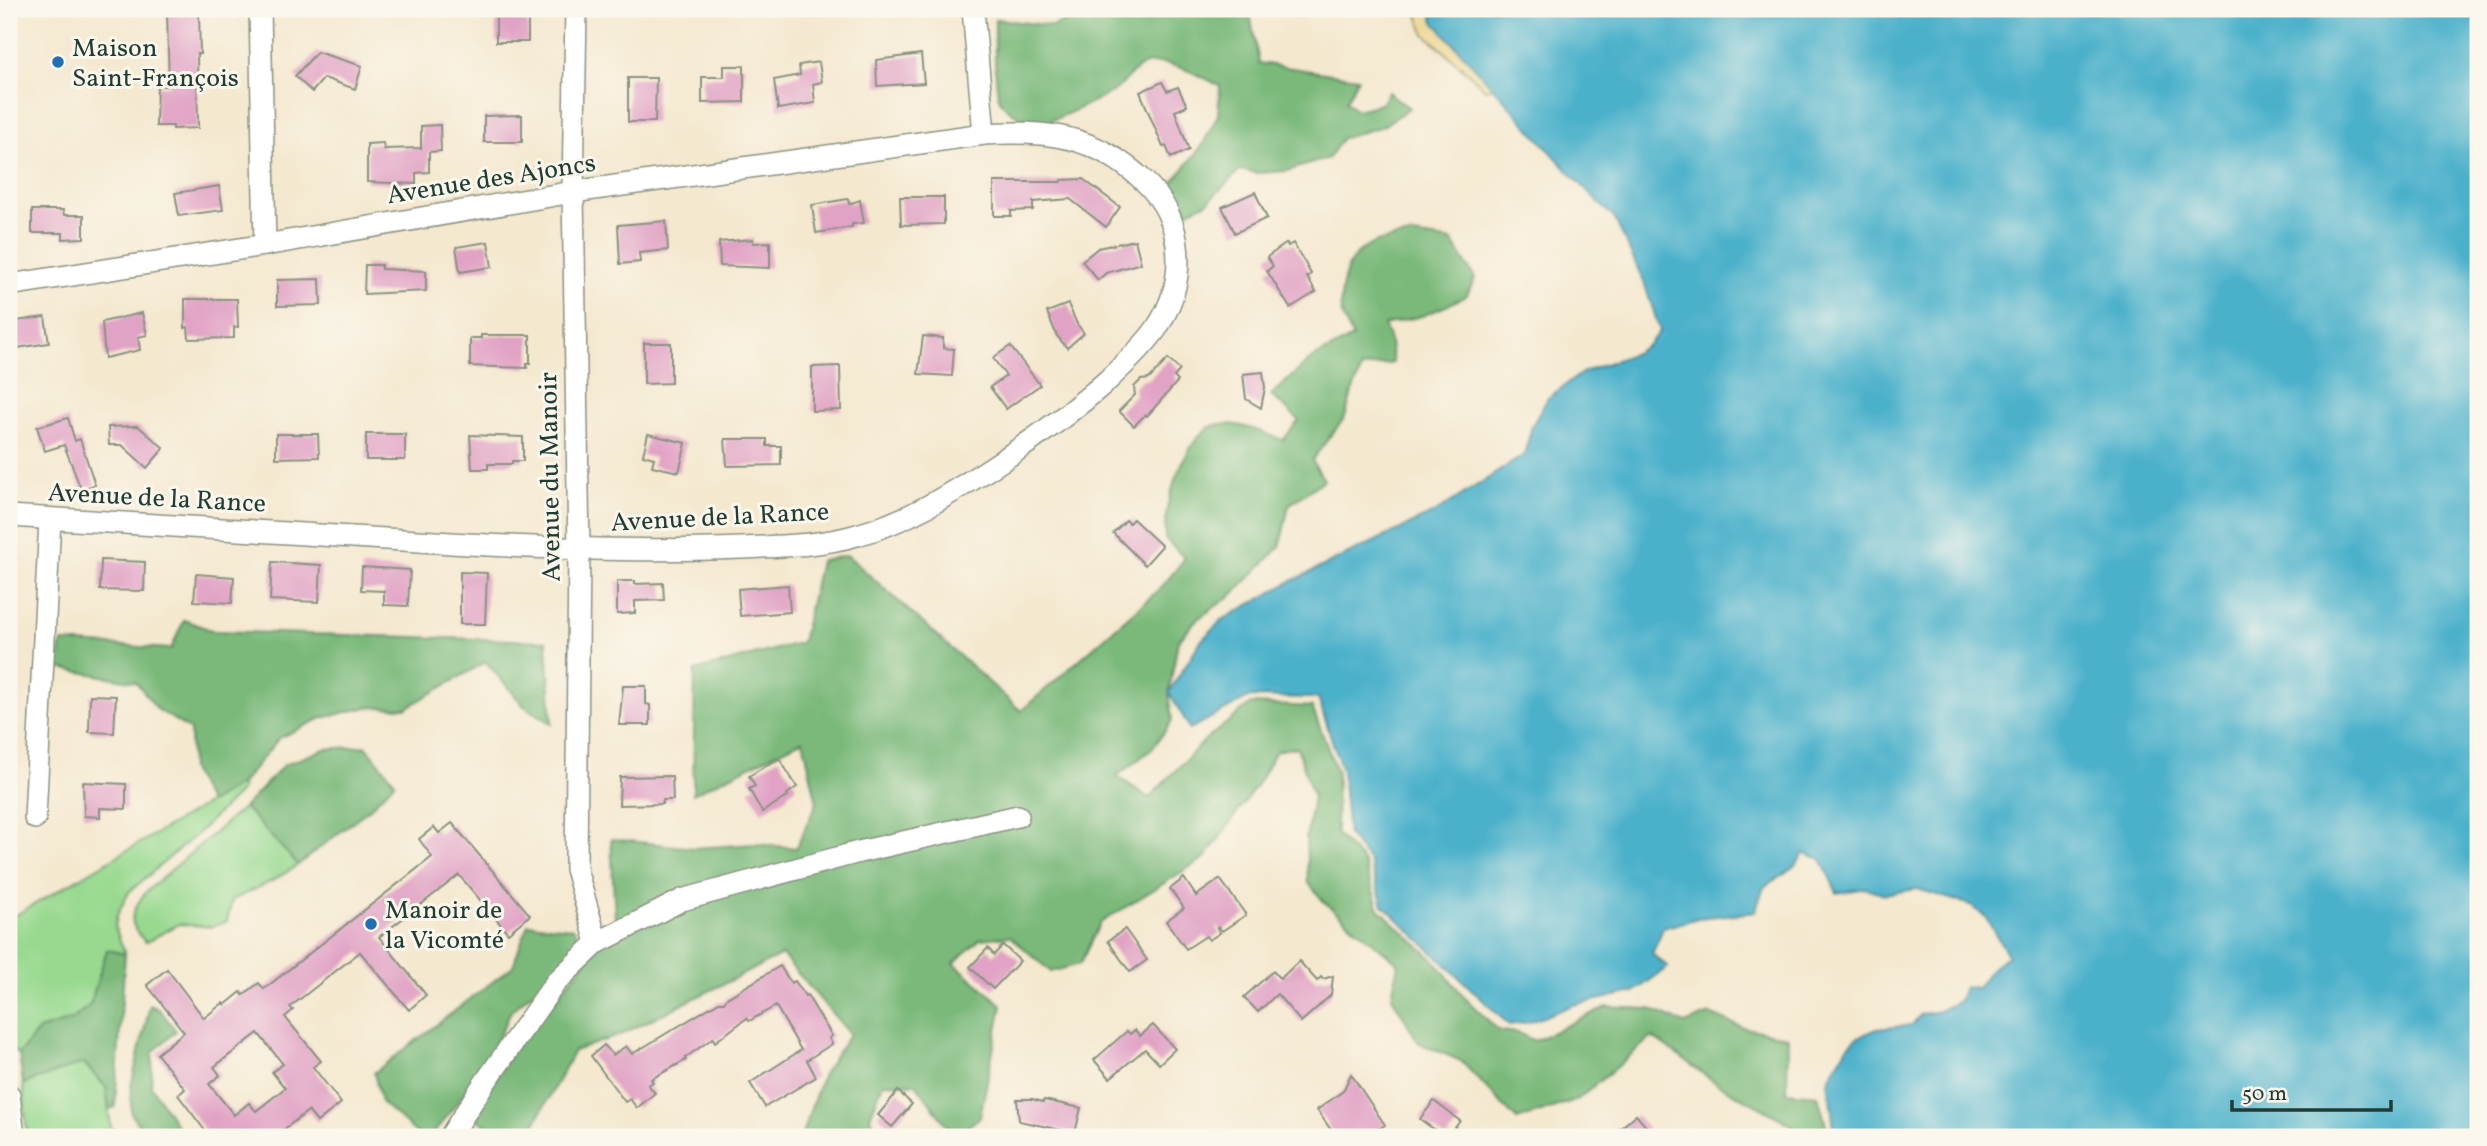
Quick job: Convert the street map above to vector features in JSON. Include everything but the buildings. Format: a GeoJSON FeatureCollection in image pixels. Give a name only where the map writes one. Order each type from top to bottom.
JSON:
{"type":"FeatureCollection","features":[{"type":"Feature","properties":{"kind":"street"},"geometry":{"type":"LineString","coordinates":[[260,9],[265,245]]}},
{"type":"Feature","properties":{"kind":"street","name":"Avenue du Manoir"},"geometry":{"type":"LineString","coordinates":[[576,9],[573,192],[579,551],[576,869],[597,943]]}},
{"type":"Feature","properties":{"kind":"street"},"geometry":{"type":"LineString","coordinates":[[973,9],[984,134]]}},
{"type":"Feature","properties":{"kind":"street","name":"Avenue de la Rance"},"geometry":{"type":"LineString","coordinates":[[9,516],[579,551],[707,550],[813,544],[856,536],[896,522],[934,503],[1022,448],[1070,412],[1130,359],[1156,329],[1170,303],[1177,276],[1179,249],[1174,226],[1165,205],[1149,185],[1131,169],[1077,140],[1049,133],[984,134]]}},
{"type":"Feature","properties":{"kind":"street","name":"Avenue des Ajoncs"},"geometry":{"type":"LineString","coordinates":[[9,285],[265,245],[573,192],[984,134]]}},
{"type":"Feature","properties":{"kind":"street"},"geometry":{"type":"LineString","coordinates":[[35,818],[50,519]]}},
{"type":"Feature","properties":{"kind":"street"},"geometry":{"type":"LineString","coordinates":[[450,1137],[481,1087],[556,982],[597,943],[682,900],[903,842],[1018,816]]}},
{"type":"Feature","properties":{"kind":"street"},"geometry":{"type":"LineString","coordinates":[[9,1094],[14,1137]]}},
{"type":"Feature","properties":{"kind":"green space"},"geometry":{"type":"Polygon","coordinates":[[[1094,9],[1249,9],[1259,63],[1358,78],[1346,101],[1356,110],[1381,104],[1388,92],[1409,108],[1383,126],[1342,138],[1329,158],[1287,171],[1257,173],[1240,170],[1208,202],[1184,213],[1169,187],[1202,146],[1218,115],[1220,86],[1183,68],[1152,63],[1139,67],[1110,93],[1046,122],[1035,122],[1018,116],[1000,100],[995,73],[995,19],[1053,26],[1094,9]]]}},
{"type":"Feature","properties":{"kind":"green space"},"geometry":{"type":"Polygon","coordinates":[[[1413,235],[1452,241],[1475,278],[1467,295],[1422,316],[1384,325],[1393,363],[1362,368],[1345,417],[1312,460],[1324,480],[1289,505],[1280,547],[1232,595],[1196,620],[1178,641],[1169,692],[1172,721],[1152,749],[1117,776],[1149,798],[1205,740],[1251,704],[1312,707],[1337,772],[1336,834],[1363,861],[1379,909],[1433,959],[1465,998],[1499,1031],[1519,1033],[1534,1041],[1606,1007],[1651,1009],[1685,1024],[1710,1014],[1741,1027],[1788,1037],[1787,1092],[1818,1095],[1829,1137],[1796,1137],[1792,1125],[1719,1085],[1652,1037],[1578,1099],[1517,1120],[1461,1061],[1419,1043],[1392,997],[1398,963],[1324,902],[1308,882],[1306,839],[1313,796],[1297,747],[1276,751],[1258,783],[1206,857],[1100,923],[1080,964],[1051,972],[1010,936],[980,939],[954,963],[1002,1005],[980,1117],[955,1137],[916,1084],[883,1083],[870,1117],[879,1137],[801,1137],[823,1074],[850,1034],[782,955],[620,1035],[574,1051],[531,1131],[497,1132],[475,1118],[488,1089],[516,1046],[586,961],[615,920],[611,839],[694,848],[755,844],[796,848],[817,803],[803,740],[693,794],[695,671],[802,642],[820,561],[847,555],[1021,711],[1161,588],[1185,558],[1165,539],[1166,520],[1176,477],[1200,436],[1209,428],[1228,424],[1283,440],[1299,420],[1271,395],[1311,359],[1353,337],[1341,307],[1343,284],[1352,260],[1367,246],[1413,235]]]}},
{"type":"Feature","properties":{"kind":"green space"},"geometry":{"type":"Polygon","coordinates":[[[184,620],[214,631],[547,641],[552,724],[524,706],[486,662],[406,708],[368,707],[322,718],[279,738],[241,784],[209,803],[191,770],[190,730],[157,709],[136,682],[57,668],[62,642],[171,649],[184,620]]]}},
{"type":"Feature","properties":{"kind":"green space"},"geometry":{"type":"Polygon","coordinates":[[[366,746],[395,782],[369,809],[298,865],[244,807],[284,765],[324,749],[366,746]]]}},
{"type":"Feature","properties":{"kind":"green space"},"geometry":{"type":"Polygon","coordinates":[[[241,784],[242,790],[196,835],[129,892],[117,915],[115,927],[125,954],[107,950],[90,1005],[73,1019],[39,1030],[19,1054],[9,1049],[9,919],[241,784]]]}},
{"type":"Feature","properties":{"kind":"green space"},"geometry":{"type":"Polygon","coordinates":[[[244,807],[298,865],[232,900],[227,921],[213,927],[179,924],[146,942],[135,929],[132,917],[146,892],[244,807]]]}},
{"type":"Feature","properties":{"kind":"green space"},"geometry":{"type":"Polygon","coordinates":[[[528,924],[573,928],[585,945],[511,1011],[487,1063],[431,1137],[421,1137],[381,1102],[374,1073],[513,966],[528,924]]]}},
{"type":"Feature","properties":{"kind":"green space"},"geometry":{"type":"Polygon","coordinates":[[[107,950],[125,954],[115,1107],[109,1109],[106,1087],[84,1063],[23,1084],[19,1054],[39,1030],[73,1019],[90,1005],[107,950]]]}},
{"type":"Feature","properties":{"kind":"green space"},"geometry":{"type":"Polygon","coordinates":[[[150,1005],[160,1010],[176,1031],[153,1052],[151,1086],[184,1137],[146,1137],[131,1113],[131,1086],[150,1005]]]}},
{"type":"Feature","properties":{"kind":"green space"},"geometry":{"type":"Polygon","coordinates":[[[83,1063],[106,1087],[111,1129],[132,1137],[27,1137],[23,1084],[83,1063]]]}},
{"type":"Feature","properties":{"kind":"sand"},"geometry":{"type":"Polygon","coordinates":[[[1416,9],[1535,9],[1512,82],[1485,89],[1424,33],[1416,9]]]}},
{"type":"Feature","properties":{"kind":"water"},"geometry":{"type":"Polygon","coordinates":[[[1430,9],[2478,9],[2478,1137],[1835,1137],[1828,1081],[1846,1048],[1858,1037],[1877,1029],[1912,1025],[1921,1014],[1939,1011],[1959,1001],[1964,986],[1977,988],[1990,970],[2008,955],[1986,918],[1971,905],[1917,889],[1884,894],[1866,888],[1837,893],[1821,859],[1804,853],[1794,867],[1764,887],[1755,912],[1698,918],[1663,928],[1652,954],[1668,967],[1634,992],[1573,1005],[1530,1022],[1509,1025],[1383,905],[1369,861],[1348,835],[1342,771],[1318,698],[1250,697],[1190,729],[1169,692],[1200,642],[1222,620],[1290,582],[1434,513],[1524,455],[1532,426],[1548,398],[1582,373],[1635,353],[1649,344],[1660,331],[1644,282],[1615,219],[1434,22],[1430,9]]]}},
{"type":"Feature","properties":{"kind":"place","name":"Maison Saint-François"},"geometry":{"type":"Point","coordinates":[58,62]}},
{"type":"Feature","properties":{"kind":"place","name":"Manoir de la Vicomté"},"geometry":{"type":"Point","coordinates":[371,924]}}]}
